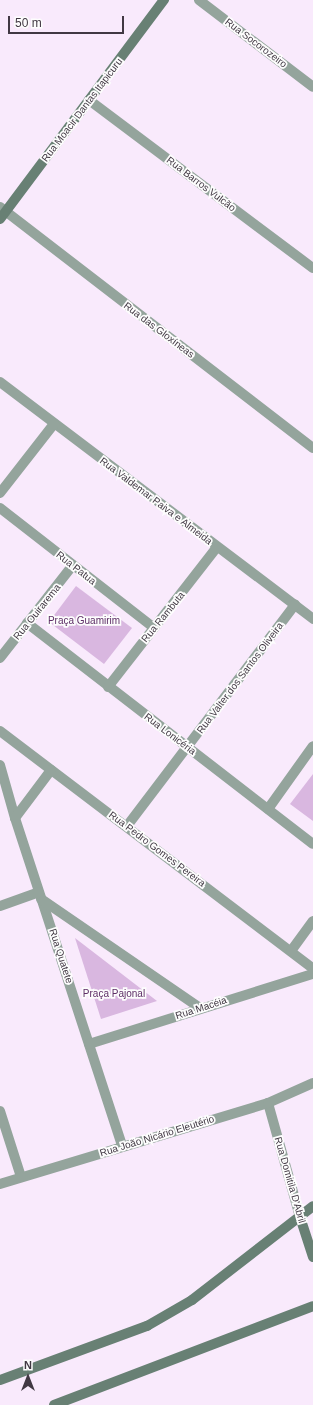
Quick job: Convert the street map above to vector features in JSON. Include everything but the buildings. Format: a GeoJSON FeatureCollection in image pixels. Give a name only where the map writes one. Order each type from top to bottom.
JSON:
{"type":"FeatureCollection","features":[{"type":"Feature","properties":{"kind":"street","name":"Rua Moacir Dantas Itapicuru"},"geometry":{"type":"LineString","coordinates":[[2,213],[164,0]]}},
{"type":"Feature","properties":{"kind":"street","name":"Rua Socorozeiro"},"geometry":{"type":"LineString","coordinates":[[199,0],[313,87]]}},
{"type":"Feature","properties":{"kind":"street","name":"Rua Barros Vulcão"},"geometry":{"type":"LineString","coordinates":[[89,100],[313,268]]}},
{"type":"Feature","properties":{"kind":"street","name":"Rua das Gloxíneas"},"geometry":{"type":"LineString","coordinates":[[2,213],[313,448]]}},
{"type":"Feature","properties":{"kind":"street","name":"Rua Valdemar Paiva e Almeida"},"geometry":{"type":"LineString","coordinates":[[0,382],[313,619]]}},
{"type":"Feature","properties":{"kind":"street"},"geometry":{"type":"LineString","coordinates":[[0,493],[54,424]]}},
{"type":"Feature","properties":{"kind":"street","name":"Rua Patua"},"geometry":{"type":"LineString","coordinates":[[0,508],[153,627]]}},
{"type":"Feature","properties":{"kind":"street","name":"Rua Rambuta"},"geometry":{"type":"LineString","coordinates":[[108,687],[153,627],[217,547]]}},
{"type":"Feature","properties":{"kind":"street","name":"Rua Ouirarema"},"geometry":{"type":"LineString","coordinates":[[0,658],[73,565]]}},
{"type":"Feature","properties":{"kind":"street","name":"Rua Valter dos Santos Oliveira"},"geometry":{"type":"LineString","coordinates":[[127,826],[295,605]]}},
{"type":"Feature","properties":{"kind":"street","name":"Rua Lonicéria"},"geometry":{"type":"LineString","coordinates":[[27,623],[313,844]]}},
{"type":"Feature","properties":{"kind":"street","name":"Rua Pedro Gomes Pereira"},"geometry":{"type":"LineString","coordinates":[[0,731],[127,826],[313,969]]}},
{"type":"Feature","properties":{"kind":"street"},"geometry":{"type":"LineString","coordinates":[[268,809],[313,747]]}},
{"type":"Feature","properties":{"kind":"street","name":"Rua Quatete"},"geometry":{"type":"LineString","coordinates":[[0,765],[14,818],[122,1146]]}},
{"type":"Feature","properties":{"kind":"street"},"geometry":{"type":"LineString","coordinates":[[14,818],[51,770]]}},
{"type":"Feature","properties":{"kind":"street"},"geometry":{"type":"LineString","coordinates":[[0,906],[40,895],[200,1008]]}},
{"type":"Feature","properties":{"kind":"street"},"geometry":{"type":"LineString","coordinates":[[291,952],[313,921]]}},
{"type":"Feature","properties":{"kind":"street","name":"Rua Macéia"},"geometry":{"type":"LineString","coordinates":[[89,1044],[200,1008],[313,974]]}},
{"type":"Feature","properties":{"kind":"street","name":"Rua João Nicário Eleutério"},"geometry":{"type":"LineString","coordinates":[[0,1184],[268,1102],[313,1083]]}},
{"type":"Feature","properties":{"kind":"street","name":"Rua Domitila D'Abril"},"geometry":{"type":"LineString","coordinates":[[268,1102],[300,1217],[311,1243],[313,1256]]}},
{"type":"Feature","properties":{"kind":"street"},"geometry":{"type":"LineString","coordinates":[[0,1111],[21,1177]]}},
{"type":"Feature","properties":{"kind":"street"},"geometry":{"type":"LineString","coordinates":[[0,1380],[147,1326],[192,1300],[313,1206]]}},
{"type":"Feature","properties":{"kind":"street"},"geometry":{"type":"LineString","coordinates":[[54,1405],[313,1306]]}},
{"type":"Feature","properties":{"kind":"green space","name":"Praça Guamirim"},"geometry":{"type":"Polygon","coordinates":[[[76,586],[132,628],[104,664],[49,622],[76,586]]]}},
{"type":"Feature","properties":{"kind":"green space"},"geometry":{"type":"Polygon","coordinates":[[[313,774],[313,821],[290,804],[313,774]]]}},
{"type":"Feature","properties":{"kind":"green space","name":"Praça Pajonal"},"geometry":{"type":"Polygon","coordinates":[[[75,938],[157,1001],[101,1019],[75,938]]]}}]}
